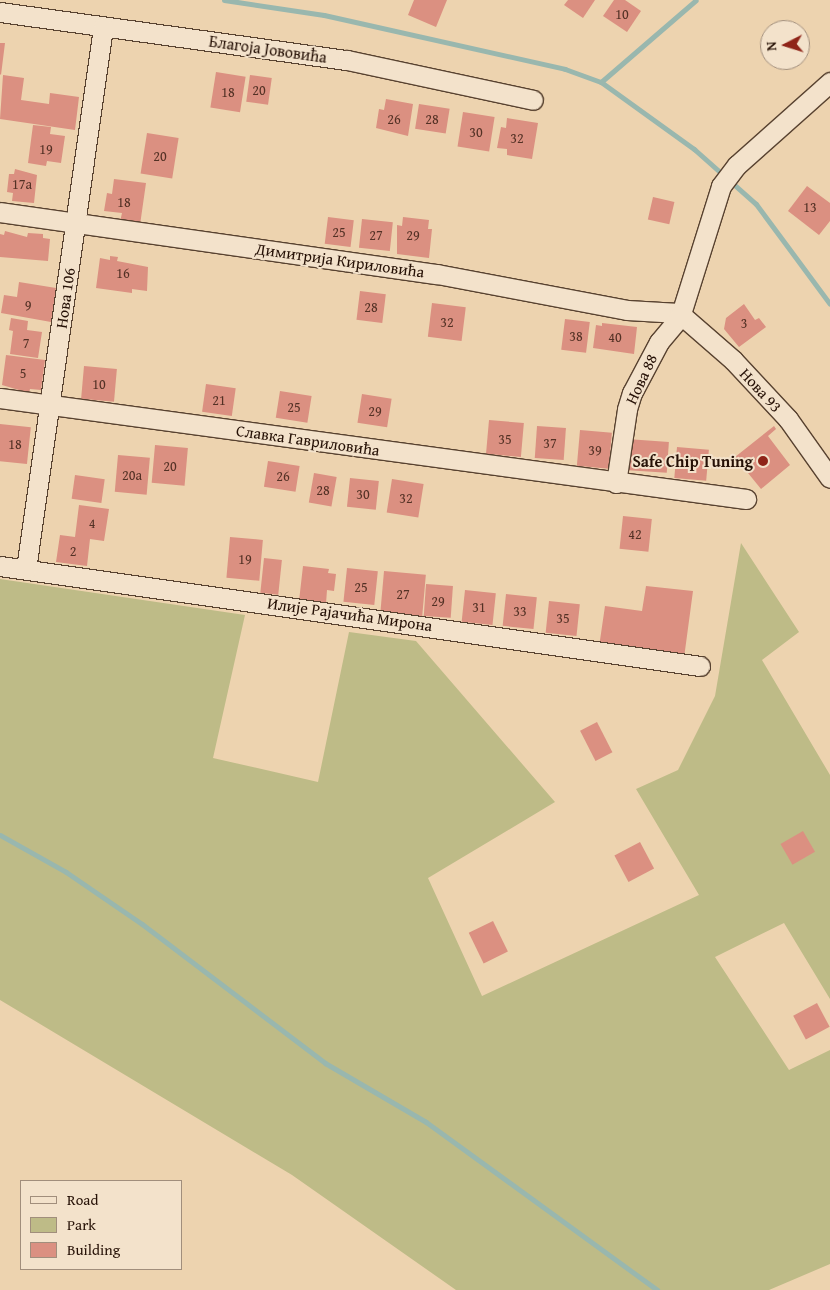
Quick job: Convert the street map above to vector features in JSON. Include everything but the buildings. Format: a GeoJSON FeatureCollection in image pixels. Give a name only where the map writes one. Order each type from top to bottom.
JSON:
{"type":"FeatureCollection","features":[{"type":"Feature","properties":{"kind":"street","name":"Благоја Јововића"},"geometry":{"type":"LineString","coordinates":[[0,12],[348,60],[533,100]]}},
{"type":"Feature","properties":{"kind":"street","name":"Нова 106"},"geometry":{"type":"LineString","coordinates":[[26,569],[103,27]]}},
{"type":"Feature","properties":{"kind":"street","name":"Нова 88"},"geometry":{"type":"LineString","coordinates":[[616,483],[632,393],[679,313],[720,186],[737,165],[830,82]]}},
{"type":"Feature","properties":{"kind":"street","name":"Димитрија Кириловића"},"geometry":{"type":"LineString","coordinates":[[0,212],[437,274],[627,310],[679,313]]}},
{"type":"Feature","properties":{"kind":"street","name":"Нова 93"},"geometry":{"type":"LineString","coordinates":[[679,313],[733,360],[788,419],[830,478]]}},
{"type":"Feature","properties":{"kind":"street","name":"Славка Гавриловића"},"geometry":{"type":"LineString","coordinates":[[0,398],[616,483],[746,499]]}},
{"type":"Feature","properties":{"kind":"street","name":"Илије Рајачића Мирона"},"geometry":{"type":"LineString","coordinates":[[0,566],[700,666]]}},
{"type":"Feature","properties":{"kind":"green space"},"geometry":{"type":"Polygon","coordinates":[[[741,543],[799,632],[762,660],[830,775],[830,999],[784,923],[715,957],[789,1070],[830,1050],[830,1264],[769,1290],[456,1290],[292,1175],[0,1000],[0,579],[245,615],[213,758],[318,782],[349,632],[416,641],[555,802],[428,878],[482,996],[699,895],[636,789],[678,770],[715,696],[741,543]]]}},
{"type":"Feature","properties":{"kind":"waterway"},"geometry":{"type":"LineString","coordinates":[[224,0],[324,15],[565,69],[601,82],[694,149],[756,204],[830,304]]}},
{"type":"Feature","properties":{"kind":"waterway"},"geometry":{"type":"LineString","coordinates":[[601,82],[696,0]]}},
{"type":"Feature","properties":{"kind":"waterway"},"geometry":{"type":"LineString","coordinates":[[0,835],[66,872],[142,924],[325,1063],[426,1122],[657,1290]]}},
{"type":"Feature","properties":{"kind":"place","name":"Safe Chip Tuning"},"geometry":{"type":"Point","coordinates":[763,461]}}]}
